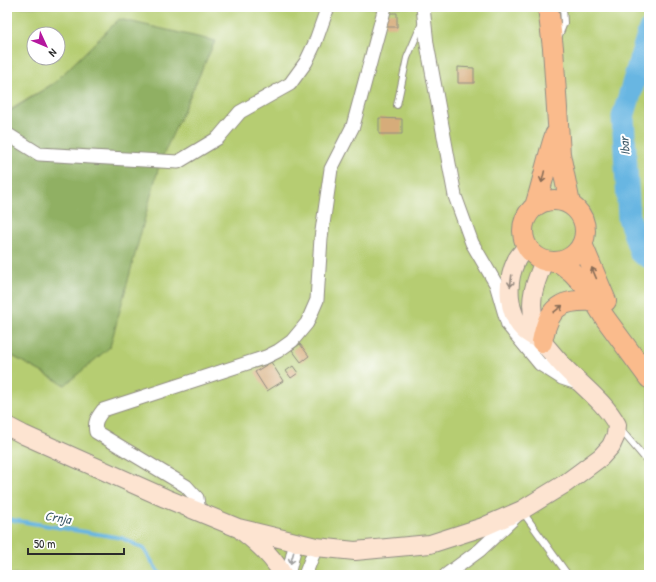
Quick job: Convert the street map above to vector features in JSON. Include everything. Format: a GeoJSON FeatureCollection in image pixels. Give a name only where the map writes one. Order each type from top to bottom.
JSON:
{"type":"FeatureCollection","features":[{"type":"Feature","properties":{"kind":"main road"},"geometry":{"type":"LineString","coordinates":[[548,7],[553,48],[558,126],[563,172],[570,204]]}},
{"type":"Feature","properties":{"kind":"main road"},"geometry":{"type":"LineString","coordinates":[[535,206],[558,126]]}},
{"type":"Feature","properties":{"kind":"main road"},"geometry":{"type":"LineString","coordinates":[[548,200],[556,200],[570,204],[581,215],[584,222],[585,229],[582,244],[573,256],[566,260],[552,261],[537,257],[527,247],[524,240],[523,225],[529,211],[535,206],[548,200]]}},
{"type":"Feature","properties":{"kind":"main road"},"geometry":{"type":"LineString","coordinates":[[582,244],[619,335]]}},
{"type":"Feature","properties":{"kind":"main road"},"geometry":{"type":"LineString","coordinates":[[7,426],[158,495],[238,528],[316,547],[355,551],[430,544],[483,528],[522,510],[566,483],[601,457],[611,446],[616,435],[617,425],[605,408],[560,363],[542,342],[529,335],[519,324],[516,318],[511,302],[510,283],[516,260],[527,247]]}},
{"type":"Feature","properties":{"kind":"main road"},"geometry":{"type":"LineString","coordinates":[[542,342],[534,317],[532,303],[533,289],[552,261]]}},
{"type":"Feature","properties":{"kind":"main road"},"geometry":{"type":"LineString","coordinates":[[552,261],[578,279],[649,378]]}},
{"type":"Feature","properties":{"kind":"main road"},"geometry":{"type":"LineString","coordinates":[[542,342],[545,326],[549,317],[558,307],[569,302],[595,301]]}},
{"type":"Feature","properties":{"kind":"main road"},"geometry":{"type":"LineString","coordinates":[[238,528],[257,542],[270,556],[283,575]]}},
{"type":"Feature","properties":{"kind":"street"},"geometry":{"type":"LineString","coordinates":[[7,134],[39,154],[178,162],[218,138],[240,112],[290,84],[306,62],[329,7]]}},
{"type":"Feature","properties":{"kind":"street"},"geometry":{"type":"LineString","coordinates":[[199,512],[197,498],[186,486],[96,432],[94,426],[96,419],[103,410],[266,357],[292,341],[307,322],[317,300],[321,238],[332,169],[353,126],[385,7]]}},
{"type":"Feature","properties":{"kind":"street"},"geometry":{"type":"LineString","coordinates":[[423,13],[427,44],[455,196],[472,242],[496,284],[508,325],[540,364],[562,378],[582,386]]}},
{"type":"Feature","properties":{"kind":"street"},"geometry":{"type":"LineString","coordinates":[[446,575],[480,550],[522,510]]}},
{"type":"Feature","properties":{"kind":"street"},"geometry":{"type":"LineString","coordinates":[[288,575],[296,542]]}},
{"type":"Feature","properties":{"kind":"street"},"geometry":{"type":"LineString","coordinates":[[305,575],[316,547]]}},
{"type":"Feature","properties":{"kind":"lane"},"geometry":{"type":"LineString","coordinates":[[553,48],[564,23],[563,7]]}},
{"type":"Feature","properties":{"kind":"lane"},"geometry":{"type":"LineString","coordinates":[[397,104],[408,58],[423,13]]}},
{"type":"Feature","properties":{"kind":"lane"},"geometry":{"type":"LineString","coordinates":[[617,425],[649,463]]}},
{"type":"Feature","properties":{"kind":"lane"},"geometry":{"type":"LineString","coordinates":[[522,510],[568,575]]}},
{"type":"Feature","properties":{"kind":"green space"},"geometry":{"type":"Polygon","coordinates":[[[7,7],[649,7],[649,575],[10,575],[7,572],[7,353],[65,385],[119,20],[54,83],[7,112],[7,7]]]}},
{"type":"Feature","properties":{"kind":"green space"},"geometry":{"type":"Polygon","coordinates":[[[119,19],[215,41],[160,162],[110,347],[65,385],[7,353],[7,113],[54,83],[119,19]]]}},
{"type":"Feature","properties":{"kind":"building"},"geometry":{"type":"Polygon","coordinates":[[[385,13],[397,13],[397,27],[385,27],[385,13]]]}},
{"type":"Feature","properties":{"kind":"building"},"geometry":{"type":"Polygon","coordinates":[[[458,67],[474,68],[474,83],[458,83],[458,67]]]}},
{"type":"Feature","properties":{"kind":"building"},"geometry":{"type":"Polygon","coordinates":[[[379,118],[402,119],[402,134],[379,134],[379,118]]]}},
{"type":"Feature","properties":{"kind":"building"},"geometry":{"type":"Polygon","coordinates":[[[300,344],[309,356],[301,362],[292,350],[300,344]]]}},
{"type":"Feature","properties":{"kind":"building"},"geometry":{"type":"Polygon","coordinates":[[[271,362],[283,381],[267,391],[255,372],[271,362]]]}},
{"type":"Feature","properties":{"kind":"building"},"geometry":{"type":"Polygon","coordinates":[[[293,366],[298,373],[291,378],[286,371],[293,366]]]}},
{"type":"Feature","properties":{"kind":"waterway","name":"Ibar"},"geometry":{"type":"LineString","coordinates":[[649,31],[623,117],[629,218],[641,253],[649,257]]}},
{"type":"Feature","properties":{"kind":"waterway","name":"Crnja"},"geometry":{"type":"LineString","coordinates":[[7,519],[122,538],[144,549],[160,575]]}}]}
